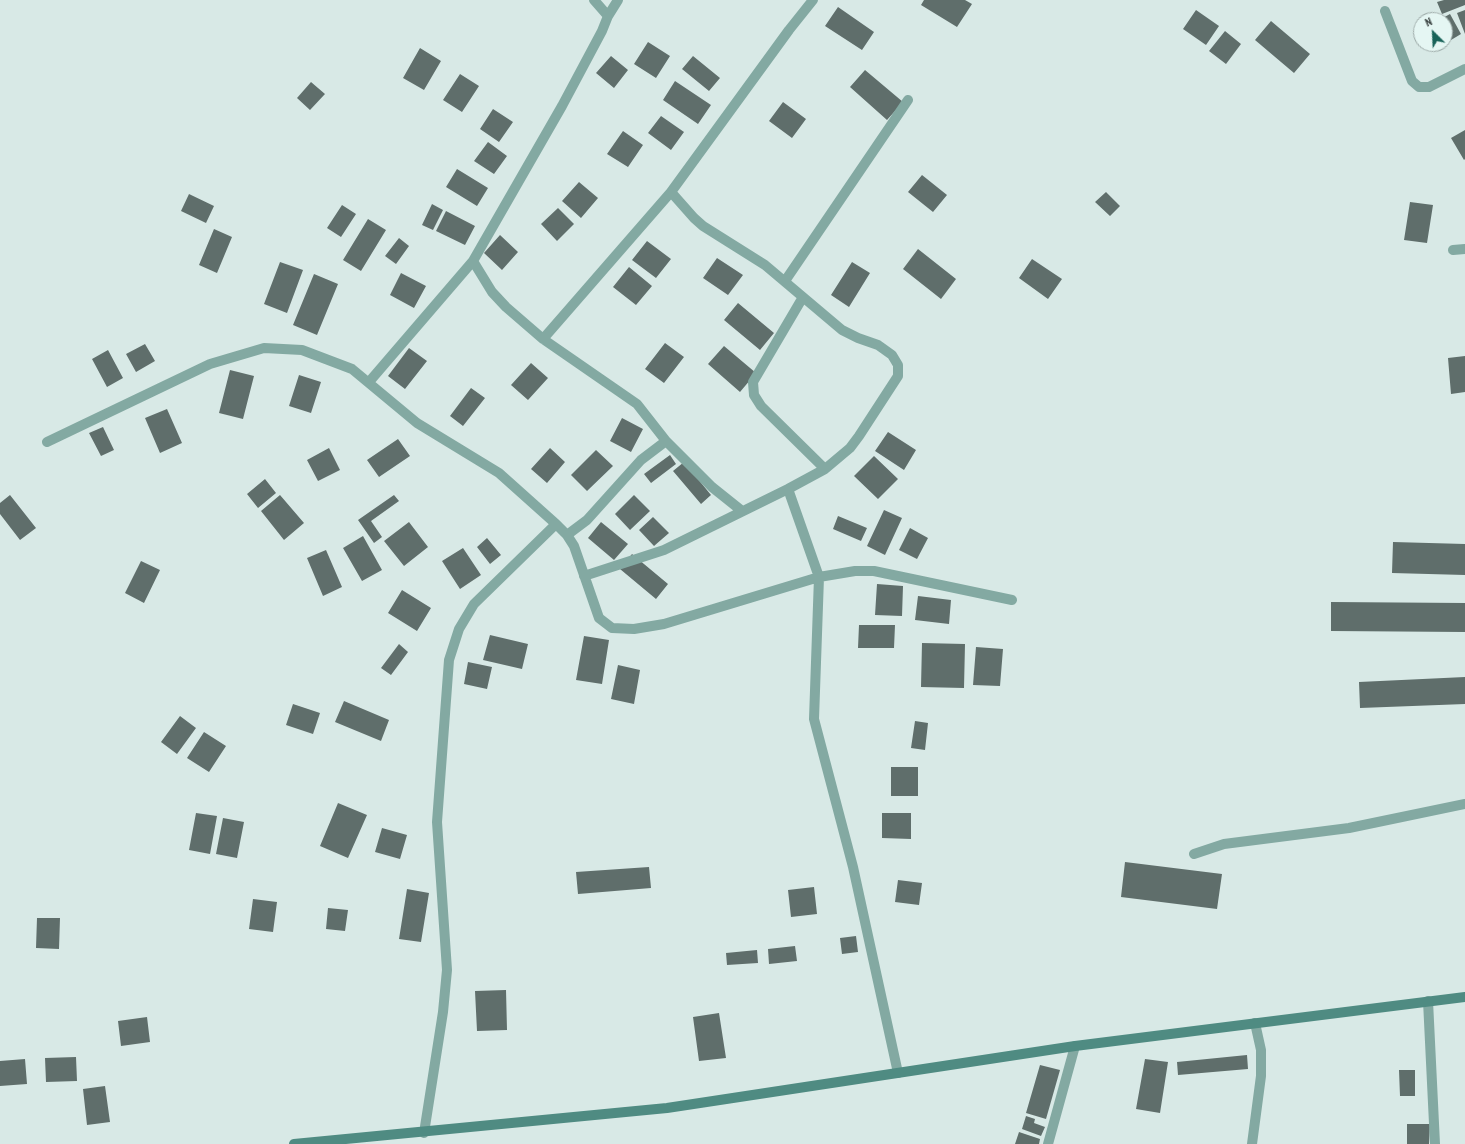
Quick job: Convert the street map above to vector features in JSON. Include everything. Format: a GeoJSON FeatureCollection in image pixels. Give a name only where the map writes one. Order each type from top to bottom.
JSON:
{"type":"FeatureCollection","features":[{"type":"Feature","properties":{"kind":"main road"},"geometry":{"type":"LineString","coordinates":[[294,1144],[667,1108],[1075,1046],[1465,997]]}},
{"type":"Feature","properties":{"kind":"street"},"geometry":{"type":"LineString","coordinates":[[594,0],[608,16]]}},
{"type":"Feature","properties":{"kind":"street"},"geometry":{"type":"LineString","coordinates":[[369,382],[473,261],[580,74],[608,16],[618,0]]}},
{"type":"Feature","properties":{"kind":"street"},"geometry":{"type":"LineString","coordinates":[[543,339],[672,192],[788,30],[813,0]]}},
{"type":"Feature","properties":{"kind":"street"},"geometry":{"type":"LineString","coordinates":[[1385,11],[1412,81],[1419,86],[1429,87],[1465,69]]}},
{"type":"Feature","properties":{"kind":"street"},"geometry":{"type":"LineString","coordinates":[[785,281],[908,100]]}},
{"type":"Feature","properties":{"kind":"street"},"geometry":{"type":"LineString","coordinates":[[584,576],[664,550],[788,489],[825,469],[850,448],[860,436],[898,376],[898,365],[892,355],[878,345],[858,338],[842,330],[785,281],[755,258],[703,226],[694,218],[672,192]]}},
{"type":"Feature","properties":{"kind":"street"},"geometry":{"type":"LineString","coordinates":[[1453,250],[1465,249]]}},
{"type":"Feature","properties":{"kind":"street"},"geometry":{"type":"LineString","coordinates":[[473,261],[492,292],[506,307],[543,339],[637,404],[666,440],[712,487],[742,511]]}},
{"type":"Feature","properties":{"kind":"street"},"geometry":{"type":"LineString","coordinates":[[803,297],[753,382],[754,395],[761,406],[825,469]]}},
{"type":"Feature","properties":{"kind":"street"},"geometry":{"type":"LineString","coordinates":[[48,442],[210,364],[264,348],[302,350],[352,369],[417,423],[499,473],[556,524],[567,535],[574,546],[599,618],[612,628],[634,629],[664,624],[819,577],[855,571],[874,571],[1012,600]]}},
{"type":"Feature","properties":{"kind":"street"},"geometry":{"type":"LineString","coordinates":[[567,535],[587,520],[641,460],[666,440]]}},
{"type":"Feature","properties":{"kind":"street"},"geometry":{"type":"LineString","coordinates":[[788,489],[819,577],[814,718],[853,867],[898,1073]]}},
{"type":"Feature","properties":{"kind":"street"},"geometry":{"type":"LineString","coordinates":[[424,1132],[443,1012],[447,970],[437,822],[449,660],[459,629],[474,604],[556,524]]}},
{"type":"Feature","properties":{"kind":"street"},"geometry":{"type":"LineString","coordinates":[[1194,854],[1224,844],[1349,828],[1465,804]]}},
{"type":"Feature","properties":{"kind":"street"},"geometry":{"type":"LineString","coordinates":[[1428,1001],[1436,1144]]}},
{"type":"Feature","properties":{"kind":"street"},"geometry":{"type":"LineString","coordinates":[[1252,1144],[1262,1076],[1261,1050],[1255,1023]]}},
{"type":"Feature","properties":{"kind":"street"},"geometry":{"type":"LineString","coordinates":[[1048,1144],[1075,1046]]}},
{"type":"Feature","properties":{"kind":"building"},"geometry":{"type":"Polygon","coordinates":[[[924,0],[965,0],[972,4],[957,27],[921,5],[924,0]]]}},
{"type":"Feature","properties":{"kind":"building"},"geometry":{"type":"Polygon","coordinates":[[[1444,0],[1465,0],[1465,5],[1447,12],[1441,12],[1437,2],[1444,0]]]}},
{"type":"Feature","properties":{"kind":"building"},"geometry":{"type":"Polygon","coordinates":[[[838,7],[874,32],[862,50],[825,26],[838,7]]]}},
{"type":"Feature","properties":{"kind":"building"},"geometry":{"type":"Polygon","coordinates":[[[1196,10],[1219,26],[1206,45],[1183,29],[1196,10]]]}},
{"type":"Feature","properties":{"kind":"building"},"geometry":{"type":"Polygon","coordinates":[[[1465,10],[1465,34],[1457,13],[1465,10]]]}},
{"type":"Feature","properties":{"kind":"building"},"geometry":{"type":"Polygon","coordinates":[[[1453,19],[1461,34],[1453,39],[1453,19]]]}},
{"type":"Feature","properties":{"kind":"building"},"geometry":{"type":"Polygon","coordinates":[[[1271,21],[1310,54],[1294,73],[1255,40],[1271,21]]]}},
{"type":"Feature","properties":{"kind":"building"},"geometry":{"type":"Polygon","coordinates":[[[1225,31],[1241,44],[1226,64],[1209,51],[1225,31]]]}},
{"type":"Feature","properties":{"kind":"building"},"geometry":{"type":"Polygon","coordinates":[[[648,42],[670,56],[656,78],[634,64],[648,42]]]}},
{"type":"Feature","properties":{"kind":"building"},"geometry":{"type":"Polygon","coordinates":[[[420,48],[441,61],[424,90],[403,78],[420,48]]]}},
{"type":"Feature","properties":{"kind":"building"},"geometry":{"type":"Polygon","coordinates":[[[611,56],[628,70],[614,88],[596,73],[611,56]]]}},
{"type":"Feature","properties":{"kind":"building"},"geometry":{"type":"Polygon","coordinates":[[[693,56],[720,78],[709,91],[682,69],[693,56]]]}},
{"type":"Feature","properties":{"kind":"building"},"geometry":{"type":"Polygon","coordinates":[[[865,70],[903,102],[887,120],[850,87],[865,70]]]}},
{"type":"Feature","properties":{"kind":"building"},"geometry":{"type":"Polygon","coordinates":[[[460,74],[479,86],[462,112],[443,100],[460,74]]]}},
{"type":"Feature","properties":{"kind":"building"},"geometry":{"type":"Polygon","coordinates":[[[675,81],[711,105],[698,124],[663,100],[675,81]]]}},
{"type":"Feature","properties":{"kind":"building"},"geometry":{"type":"Polygon","coordinates":[[[311,82],[325,94],[310,110],[297,98],[311,82]]]}},
{"type":"Feature","properties":{"kind":"building"},"geometry":{"type":"Polygon","coordinates":[[[783,102],[806,119],[792,138],[769,121],[783,102]]]}},
{"type":"Feature","properties":{"kind":"building"},"geometry":{"type":"Polygon","coordinates":[[[493,109],[513,122],[499,142],[480,129],[493,109]]]}},
{"type":"Feature","properties":{"kind":"building"},"geometry":{"type":"Polygon","coordinates":[[[661,116],[684,132],[671,150],[648,133],[661,116]]]}},
{"type":"Feature","properties":{"kind":"building"},"geometry":{"type":"Polygon","coordinates":[[[1465,130],[1465,159],[1464,160],[1451,138],[1465,130]]]}},
{"type":"Feature","properties":{"kind":"building"},"geometry":{"type":"Polygon","coordinates":[[[623,131],[643,145],[628,167],[607,154],[623,131]]]}},
{"type":"Feature","properties":{"kind":"building"},"geometry":{"type":"Polygon","coordinates":[[[488,142],[507,156],[494,174],[474,161],[488,142]]]}},
{"type":"Feature","properties":{"kind":"building"},"geometry":{"type":"Polygon","coordinates":[[[457,169],[488,188],[477,206],[446,187],[457,169]]]}},
{"type":"Feature","properties":{"kind":"building"},"geometry":{"type":"Polygon","coordinates":[[[922,175],[947,195],[933,212],[908,192],[922,175]]]}},
{"type":"Feature","properties":{"kind":"building"},"geometry":{"type":"Polygon","coordinates":[[[579,182],[598,198],[581,218],[562,201],[579,182]]]}},
{"type":"Feature","properties":{"kind":"building"},"geometry":{"type":"Polygon","coordinates":[[[1106,192],[1120,206],[1110,216],[1095,202],[1106,192]]]}},
{"type":"Feature","properties":{"kind":"building"},"geometry":{"type":"Polygon","coordinates":[[[189,194],[214,206],[206,223],[181,211],[189,194]]]}},
{"type":"Feature","properties":{"kind":"building"},"geometry":{"type":"Polygon","coordinates":[[[1410,202],[1433,205],[1427,243],[1404,240],[1410,202]]]}},
{"type":"Feature","properties":{"kind":"building"},"geometry":{"type":"Polygon","coordinates":[[[432,204],[443,210],[433,230],[422,225],[432,204]]]}},
{"type":"Feature","properties":{"kind":"building"},"geometry":{"type":"Polygon","coordinates":[[[342,205],[356,214],[341,237],[327,228],[342,205]]]}},
{"type":"Feature","properties":{"kind":"building"},"geometry":{"type":"Polygon","coordinates":[[[558,208],[574,224],[557,241],[541,224],[558,208]]]}},
{"type":"Feature","properties":{"kind":"building"},"geometry":{"type":"Polygon","coordinates":[[[446,211],[475,226],[465,245],[436,231],[446,211]]]}},
{"type":"Feature","properties":{"kind":"building"},"geometry":{"type":"Polygon","coordinates":[[[368,219],[386,230],[361,271],[343,260],[368,219]]]}},
{"type":"Feature","properties":{"kind":"building"},"geometry":{"type":"Polygon","coordinates":[[[214,229],[232,237],[217,273],[199,265],[214,229]]]}},
{"type":"Feature","properties":{"kind":"building"},"geometry":{"type":"Polygon","coordinates":[[[500,235],[518,252],[502,270],[484,253],[500,235]]]}},
{"type":"Feature","properties":{"kind":"building"},"geometry":{"type":"Polygon","coordinates":[[[399,238],[409,246],[396,264],[385,256],[399,238]]]}},
{"type":"Feature","properties":{"kind":"building"},"geometry":{"type":"Polygon","coordinates":[[[647,241],[671,259],[656,278],[632,260],[647,241]]]}},
{"type":"Feature","properties":{"kind":"building"},"geometry":{"type":"Polygon","coordinates":[[[918,249],[956,279],[941,299],[903,269],[918,249]]]}},
{"type":"Feature","properties":{"kind":"building"},"geometry":{"type":"Polygon","coordinates":[[[717,258],[743,275],[728,295],[703,278],[717,258]]]}},
{"type":"Feature","properties":{"kind":"building"},"geometry":{"type":"Polygon","coordinates":[[[1032,259],[1062,279],[1048,299],[1019,278],[1032,259]]]}},
{"type":"Feature","properties":{"kind":"building"},"geometry":{"type":"Polygon","coordinates":[[[280,262],[303,270],[287,313],[264,304],[280,262]]]}},
{"type":"Feature","properties":{"kind":"building"},"geometry":{"type":"Polygon","coordinates":[[[852,262],[870,273],[849,307],[831,295],[852,262]]]}},
{"type":"Feature","properties":{"kind":"building"},"geometry":{"type":"Polygon","coordinates":[[[629,267],[652,286],[636,305],[613,287],[629,267]]]}},
{"type":"Feature","properties":{"kind":"building"},"geometry":{"type":"Polygon","coordinates":[[[401,273],[426,286],[414,308],[390,295],[401,273]]]}},
{"type":"Feature","properties":{"kind":"building"},"geometry":{"type":"Polygon","coordinates":[[[314,274],[338,284],[317,335],[293,325],[314,274]]]}},
{"type":"Feature","properties":{"kind":"building"},"geometry":{"type":"Polygon","coordinates":[[[738,303],[774,333],[760,350],[724,320],[738,303]]]}},
{"type":"Feature","properties":{"kind":"building"},"geometry":{"type":"Polygon","coordinates":[[[665,343],[684,357],[664,383],[645,369],[665,343]]]}},
{"type":"Feature","properties":{"kind":"building"},"geometry":{"type":"Polygon","coordinates":[[[145,344],[155,361],[136,372],[126,354],[145,344]]]}},
{"type":"Feature","properties":{"kind":"building"},"geometry":{"type":"Polygon","coordinates":[[[724,346],[756,373],[740,392],[708,364],[724,346]]]}},
{"type":"Feature","properties":{"kind":"building"},"geometry":{"type":"Polygon","coordinates":[[[409,348],[427,361],[405,389],[388,376],[409,348]]]}},
{"type":"Feature","properties":{"kind":"building"},"geometry":{"type":"Polygon","coordinates":[[[108,350],[123,378],[107,387],[92,359],[108,350]]]}},
{"type":"Feature","properties":{"kind":"building"},"geometry":{"type":"Polygon","coordinates":[[[1465,356],[1465,392],[1451,394],[1448,358],[1465,356]]]}},
{"type":"Feature","properties":{"kind":"building"},"geometry":{"type":"Polygon","coordinates":[[[531,363],[548,378],[528,400],[511,385],[531,363]]]}},
{"type":"Feature","properties":{"kind":"building"},"geometry":{"type":"Polygon","coordinates":[[[230,370],[254,376],[243,419],[219,413],[230,370]]]}},
{"type":"Feature","properties":{"kind":"building"},"geometry":{"type":"Polygon","coordinates":[[[299,375],[321,382],[311,413],[289,406],[299,375]]]}},
{"type":"Feature","properties":{"kind":"building"},"geometry":{"type":"Polygon","coordinates":[[[471,388],[485,398],[463,426],[450,416],[471,388]]]}},
{"type":"Feature","properties":{"kind":"building"},"geometry":{"type":"Polygon","coordinates":[[[167,409],[182,443],[160,453],[145,418],[167,409]]]}},
{"type":"Feature","properties":{"kind":"building"},"geometry":{"type":"Polygon","coordinates":[[[622,418],[643,429],[631,452],[610,441],[622,418]]]}},
{"type":"Feature","properties":{"kind":"building"},"geometry":{"type":"Polygon","coordinates":[[[103,427],[114,450],[101,456],[89,433],[103,427]]]}},
{"type":"Feature","properties":{"kind":"building"},"geometry":{"type":"Polygon","coordinates":[[[888,432],[916,450],[904,470],[875,451],[888,432]]]}},
{"type":"Feature","properties":{"kind":"building"},"geometry":{"type":"Polygon","coordinates":[[[398,439],[410,456],[379,477],[367,460],[398,439]]]}},
{"type":"Feature","properties":{"kind":"building"},"geometry":{"type":"Polygon","coordinates":[[[329,448],[340,470],[318,481],[307,460],[329,448]]]}},
{"type":"Feature","properties":{"kind":"building"},"geometry":{"type":"Polygon","coordinates":[[[550,448],[565,462],[547,483],[531,469],[550,448]]]}},
{"type":"Feature","properties":{"kind":"building"},"geometry":{"type":"Polygon","coordinates":[[[596,450],[613,466],[587,491],[571,475],[596,450]]]}},
{"type":"Feature","properties":{"kind":"building"},"geometry":{"type":"Polygon","coordinates":[[[670,455],[676,464],[651,483],[644,474],[670,455]]]}},
{"type":"Feature","properties":{"kind":"building"},"geometry":{"type":"Polygon","coordinates":[[[874,456],[898,479],[878,499],[854,476],[874,456]]]}},
{"type":"Feature","properties":{"kind":"building"},"geometry":{"type":"Polygon","coordinates":[[[684,462],[711,495],[701,504],[673,471],[684,462]]]}},
{"type":"Feature","properties":{"kind":"building"},"geometry":{"type":"Polygon","coordinates":[[[265,479],[276,493],[258,508],[247,494],[265,479]]]}},
{"type":"Feature","properties":{"kind":"building"},"geometry":{"type":"Polygon","coordinates":[[[10,495],[36,528],[20,540],[0,514],[0,503],[10,495]]]}},
{"type":"Feature","properties":{"kind":"building"},"geometry":{"type":"Polygon","coordinates":[[[280,495],[304,523],[284,540],[261,511],[280,495]]]}},
{"type":"Feature","properties":{"kind":"building"},"geometry":{"type":"Polygon","coordinates":[[[394,495],[399,501],[371,521],[382,537],[374,543],[358,520],[394,495]]]}},
{"type":"Feature","properties":{"kind":"building"},"geometry":{"type":"Polygon","coordinates":[[[634,495],[650,511],[630,530],[615,514],[634,495]]]}},
{"type":"Feature","properties":{"kind":"building"},"geometry":{"type":"Polygon","coordinates":[[[884,510],[902,518],[885,555],[867,546],[884,510]]]}},
{"type":"Feature","properties":{"kind":"building"},"geometry":{"type":"Polygon","coordinates":[[[838,516],[867,528],[861,541],[833,529],[838,516]]]}},
{"type":"Feature","properties":{"kind":"building"},"geometry":{"type":"Polygon","coordinates":[[[653,517],[669,533],[654,546],[639,530],[653,517]]]}},
{"type":"Feature","properties":{"kind":"building"},"geometry":{"type":"Polygon","coordinates":[[[409,522],[428,547],[404,566],[384,541],[409,522]]]}},
{"type":"Feature","properties":{"kind":"building"},"geometry":{"type":"Polygon","coordinates":[[[601,522],[628,544],[614,560],[588,538],[601,522]]]}},
{"type":"Feature","properties":{"kind":"building"},"geometry":{"type":"Polygon","coordinates":[[[910,528],[928,538],[917,559],[899,550],[910,528]]]}},
{"type":"Feature","properties":{"kind":"building"},"geometry":{"type":"Polygon","coordinates":[[[363,536],[382,570],[362,581],[343,548],[363,536]]]}},
{"type":"Feature","properties":{"kind":"building"},"geometry":{"type":"Polygon","coordinates":[[[487,538],[501,555],[490,564],[477,547],[487,538]]]}},
{"type":"Feature","properties":{"kind":"building"},"geometry":{"type":"Polygon","coordinates":[[[1393,542],[1465,544],[1465,575],[1392,573],[1393,542]]]}},
{"type":"Feature","properties":{"kind":"building"},"geometry":{"type":"Polygon","coordinates":[[[463,548],[481,575],[460,589],[442,561],[463,548]]]}},
{"type":"Feature","properties":{"kind":"building"},"geometry":{"type":"Polygon","coordinates":[[[326,550],[342,587],[323,596],[307,558],[326,550]]]}},
{"type":"Feature","properties":{"kind":"building"},"geometry":{"type":"Polygon","coordinates":[[[632,554],[668,584],[656,599],[620,569],[632,554]]]}},
{"type":"Feature","properties":{"kind":"building"},"geometry":{"type":"Polygon","coordinates":[[[141,561],[160,570],[144,603],[125,593],[141,561]]]}},
{"type":"Feature","properties":{"kind":"building"},"geometry":{"type":"Polygon","coordinates":[[[877,584],[903,586],[902,616],[875,615],[877,584]]]}},
{"type":"Feature","properties":{"kind":"building"},"geometry":{"type":"Polygon","coordinates":[[[402,590],[431,608],[417,631],[388,613],[402,590]]]}},
{"type":"Feature","properties":{"kind":"building"},"geometry":{"type":"Polygon","coordinates":[[[918,596],[951,600],[949,624],[915,620],[918,596]]]}},
{"type":"Feature","properties":{"kind":"building"},"geometry":{"type":"Polygon","coordinates":[[[1331,602],[1465,603],[1465,632],[1331,631],[1331,602]]]}},
{"type":"Feature","properties":{"kind":"building"},"geometry":{"type":"Polygon","coordinates":[[[859,625],[895,625],[894,648],[858,648],[859,625]]]}},
{"type":"Feature","properties":{"kind":"building"},"geometry":{"type":"Polygon","coordinates":[[[490,635],[528,644],[522,669],[483,660],[490,635]]]}},
{"type":"Feature","properties":{"kind":"building"},"geometry":{"type":"Polygon","coordinates":[[[584,636],[609,640],[602,684],[576,680],[584,636]]]}},
{"type":"Feature","properties":{"kind":"building"},"geometry":{"type":"Polygon","coordinates":[[[922,643],[965,644],[964,688],[921,687],[922,643]]]}},
{"type":"Feature","properties":{"kind":"building"},"geometry":{"type":"Polygon","coordinates":[[[399,644],[408,652],[391,675],[381,668],[399,644]]]}},
{"type":"Feature","properties":{"kind":"building"},"geometry":{"type":"Polygon","coordinates":[[[976,647],[1003,649],[1000,686],[973,685],[976,647]]]}},
{"type":"Feature","properties":{"kind":"building"},"geometry":{"type":"Polygon","coordinates":[[[468,662],[492,667],[487,689],[464,684],[468,662]]]}},
{"type":"Feature","properties":{"kind":"building"},"geometry":{"type":"Polygon","coordinates":[[[618,665],[640,670],[634,704],[611,699],[618,665]]]}},
{"type":"Feature","properties":{"kind":"building"},"geometry":{"type":"Polygon","coordinates":[[[1465,677],[1465,704],[1360,708],[1359,682],[1465,677]]]}},
{"type":"Feature","properties":{"kind":"building"},"geometry":{"type":"Polygon","coordinates":[[[344,701],[389,720],[381,741],[335,722],[344,701]]]}},
{"type":"Feature","properties":{"kind":"building"},"geometry":{"type":"Polygon","coordinates":[[[293,704],[320,713],[313,734],[286,725],[293,704]]]}},
{"type":"Feature","properties":{"kind":"building"},"geometry":{"type":"Polygon","coordinates":[[[180,716],[196,728],[177,754],[161,742],[180,716]]]}},
{"type":"Feature","properties":{"kind":"building"},"geometry":{"type":"Polygon","coordinates":[[[915,721],[928,723],[925,750],[911,748],[915,721]]]}},
{"type":"Feature","properties":{"kind":"building"},"geometry":{"type":"Polygon","coordinates":[[[204,732],[226,746],[209,772],[187,758],[204,732]]]}},
{"type":"Feature","properties":{"kind":"building"},"geometry":{"type":"Polygon","coordinates":[[[891,767],[918,767],[918,796],[891,796],[891,767]]]}},
{"type":"Feature","properties":{"kind":"building"},"geometry":{"type":"Polygon","coordinates":[[[338,803],[367,815],[348,858],[320,846],[338,803]]]}},
{"type":"Feature","properties":{"kind":"building"},"geometry":{"type":"Polygon","coordinates":[[[196,813],[217,816],[210,854],[189,850],[196,813]]]}},
{"type":"Feature","properties":{"kind":"building"},"geometry":{"type":"Polygon","coordinates":[[[882,813],[911,813],[911,839],[882,838],[882,813]]]}},
{"type":"Feature","properties":{"kind":"building"},"geometry":{"type":"Polygon","coordinates":[[[223,818],[244,822],[237,858],[216,854],[223,818]]]}},
{"type":"Feature","properties":{"kind":"building"},"geometry":{"type":"Polygon","coordinates":[[[382,828],[407,835],[400,859],[375,852],[382,828]]]}},
{"type":"Feature","properties":{"kind":"building"},"geometry":{"type":"Polygon","coordinates":[[[1125,862],[1222,874],[1217,909],[1121,897],[1125,862]]]}},
{"type":"Feature","properties":{"kind":"building"},"geometry":{"type":"Polygon","coordinates":[[[649,867],[651,888],[578,894],[576,872],[649,867]]]}},
{"type":"Feature","properties":{"kind":"building"},"geometry":{"type":"Polygon","coordinates":[[[898,880],[922,883],[919,905],[895,902],[898,880]]]}},
{"type":"Feature","properties":{"kind":"building"},"geometry":{"type":"Polygon","coordinates":[[[814,887],[817,914],[791,917],[788,890],[814,887]]]}},
{"type":"Feature","properties":{"kind":"building"},"geometry":{"type":"Polygon","coordinates":[[[407,889],[429,893],[421,942],[399,939],[407,889]]]}},
{"type":"Feature","properties":{"kind":"building"},"geometry":{"type":"Polygon","coordinates":[[[253,899],[277,902],[273,932],[249,929],[253,899]]]}},
{"type":"Feature","properties":{"kind":"building"},"geometry":{"type":"Polygon","coordinates":[[[328,908],[348,910],[345,931],[326,929],[328,908]]]}},
{"type":"Feature","properties":{"kind":"building"},"geometry":{"type":"Polygon","coordinates":[[[37,918],[60,918],[59,949],[36,948],[37,918]]]}},
{"type":"Feature","properties":{"kind":"building"},"geometry":{"type":"Polygon","coordinates":[[[856,936],[858,952],[842,954],[840,938],[856,936]]]}},
{"type":"Feature","properties":{"kind":"building"},"geometry":{"type":"Polygon","coordinates":[[[795,946],[797,961],[769,964],[768,949],[795,946]]]}},
{"type":"Feature","properties":{"kind":"building"},"geometry":{"type":"Polygon","coordinates":[[[757,950],[758,963],[727,965],[726,953],[757,950]]]}},
{"type":"Feature","properties":{"kind":"building"},"geometry":{"type":"Polygon","coordinates":[[[506,990],[507,1030],[477,1031],[475,991],[506,990]]]}},
{"type":"Feature","properties":{"kind":"building"},"geometry":{"type":"Polygon","coordinates":[[[719,1013],[726,1058],[699,1061],[693,1017],[719,1013]]]}},
{"type":"Feature","properties":{"kind":"building"},"geometry":{"type":"Polygon","coordinates":[[[147,1017],[150,1042],[121,1046],[118,1021],[147,1017]]]}},
{"type":"Feature","properties":{"kind":"building"},"geometry":{"type":"Polygon","coordinates":[[[1247,1055],[1248,1069],[1178,1075],[1177,1062],[1247,1055]]]}},
{"type":"Feature","properties":{"kind":"building"},"geometry":{"type":"Polygon","coordinates":[[[76,1057],[77,1081],[46,1082],[45,1058],[76,1057]]]}},
{"type":"Feature","properties":{"kind":"building"},"geometry":{"type":"Polygon","coordinates":[[[25,1059],[27,1084],[0,1086],[0,1061],[25,1059]]]}},
{"type":"Feature","properties":{"kind":"building"},"geometry":{"type":"Polygon","coordinates":[[[1145,1059],[1168,1062],[1160,1113],[1136,1109],[1145,1059]]]}},
{"type":"Feature","properties":{"kind":"building"},"geometry":{"type":"Polygon","coordinates":[[[1040,1065],[1060,1070],[1046,1119],[1026,1113],[1040,1065]]]}},
{"type":"Feature","properties":{"kind":"building"},"geometry":{"type":"Polygon","coordinates":[[[1399,1070],[1415,1070],[1415,1096],[1400,1096],[1399,1070]]]}},
{"type":"Feature","properties":{"kind":"building"},"geometry":{"type":"Polygon","coordinates":[[[105,1086],[110,1122],[87,1125],[83,1089],[105,1086]]]}},
{"type":"Feature","properties":{"kind":"building"},"geometry":{"type":"Polygon","coordinates":[[[1026,1116],[1035,1119],[1034,1123],[1045,1127],[1041,1136],[1022,1129],[1026,1116]]]}},
{"type":"Feature","properties":{"kind":"building"},"geometry":{"type":"Polygon","coordinates":[[[1407,1124],[1430,1124],[1429,1144],[1407,1144],[1407,1124]]]}},
{"type":"Feature","properties":{"kind":"building"},"geometry":{"type":"Polygon","coordinates":[[[1019,1132],[1040,1139],[1039,1144],[1015,1144],[1019,1132]]]}}]}
